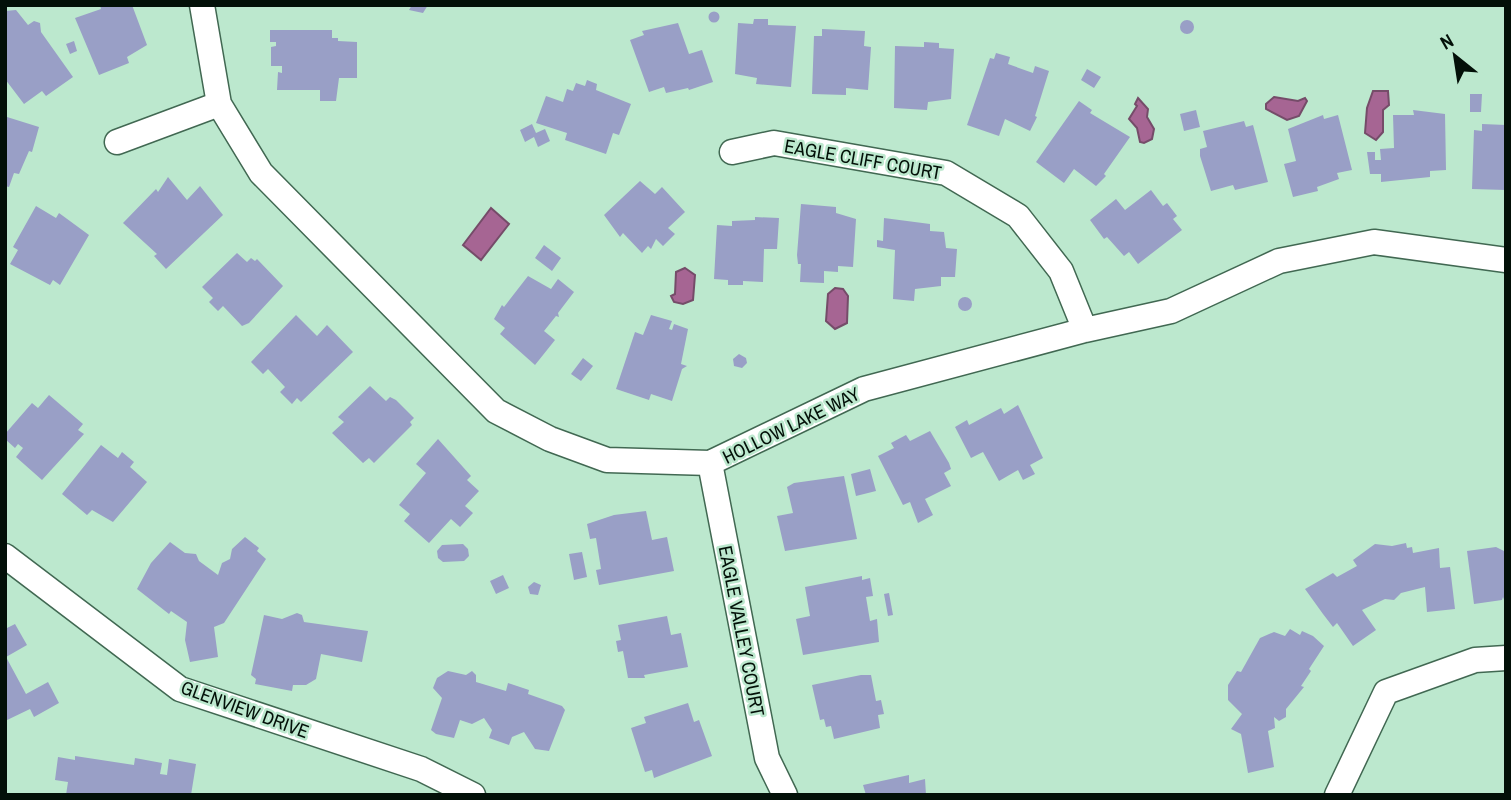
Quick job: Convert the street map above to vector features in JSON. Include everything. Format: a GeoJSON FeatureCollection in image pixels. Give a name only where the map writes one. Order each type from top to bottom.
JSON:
{"type":"FeatureCollection","features":[{"type":"Feature","properties":{"kind":"street","name":"HOLLOW LAKE WAY"},"geometry":{"type":"LineString","coordinates":[[202,5],[219,104],[261,173],[496,411],[550,439],[607,460],[710,463],[864,389],[1084,330],[1171,312],[1279,261],[1374,242],[1506,260]]}},
{"type":"Feature","properties":{"kind":"street"},"geometry":{"type":"LineString","coordinates":[[117,142],[219,104]]}},
{"type":"Feature","properties":{"kind":"street","name":"EAGLE CLIFF COURT"},"geometry":{"type":"LineString","coordinates":[[732,152],[774,144],[946,173],[1018,216],[1061,271],[1084,330]]}},
{"type":"Feature","properties":{"kind":"street","name":"EAGLE VALLEY COURT"},"geometry":{"type":"LineString","coordinates":[[710,463],[766,758],[785,795]]}},
{"type":"Feature","properties":{"kind":"street","name":"GLENVIEW DRIVE"},"geometry":{"type":"LineString","coordinates":[[5,556],[180,689],[421,769],[473,795]]}},
{"type":"Feature","properties":{"kind":"street"},"geometry":{"type":"LineString","coordinates":[[1337,795],[1386,692],[1475,660],[1506,658]]}},
{"type":"Feature","properties":{"kind":"shaded area"},"geometry":{"type":"Polygon","coordinates":[[[1373,91],[1388,91],[1389,105],[1383,110],[1383,132],[1376,140],[1365,133],[1367,108],[1373,91]]]}},
{"type":"Feature","properties":{"kind":"shaded area"},"geometry":{"type":"Polygon","coordinates":[[[1274,97],[1298,101],[1305,98],[1307,101],[1299,116],[1287,120],[1266,109],[1266,104],[1274,97]]]}},
{"type":"Feature","properties":{"kind":"shaded area"},"geometry":{"type":"Polygon","coordinates":[[[1138,98],[1148,109],[1147,117],[1154,129],[1152,139],[1144,143],[1140,142],[1137,128],[1129,119],[1137,106],[1135,104],[1138,98]]]}},
{"type":"Feature","properties":{"kind":"shaded area"},"geometry":{"type":"Polygon","coordinates":[[[491,208],[509,224],[481,260],[463,245],[491,208]]]}},
{"type":"Feature","properties":{"kind":"shaded area"},"geometry":{"type":"Polygon","coordinates":[[[685,268],[695,275],[693,300],[683,304],[674,302],[671,296],[675,294],[676,272],[685,268]]]}},
{"type":"Feature","properties":{"kind":"shaded area"},"geometry":{"type":"Polygon","coordinates":[[[835,288],[843,289],[848,296],[847,323],[835,329],[826,321],[828,294],[835,288]]]}},
{"type":"Feature","properties":{"kind":"building"},"geometry":{"type":"Polygon","coordinates":[[[100,5],[132,5],[147,45],[127,57],[129,63],[99,75],[75,18],[101,9],[100,5]]]}},
{"type":"Feature","properties":{"kind":"building"},"geometry":{"type":"Polygon","coordinates":[[[412,5],[428,5],[423,13],[409,10],[412,5]]]}},
{"type":"Feature","properties":{"kind":"building"},"geometry":{"type":"Polygon","coordinates":[[[16,10],[28,25],[34,21],[40,23],[41,32],[73,77],[46,96],[42,91],[24,104],[5,79],[5,11],[16,10]]]}},
{"type":"Feature","properties":{"kind":"building"},"geometry":{"type":"Polygon","coordinates":[[[714,11],[720,17],[714,23],[708,17],[714,11]]]}},
{"type":"Feature","properties":{"kind":"building"},"geometry":{"type":"Polygon","coordinates":[[[754,19],[768,19],[768,25],[796,26],[791,87],[756,84],[757,78],[735,74],[738,23],[753,24],[754,19]]]}},
{"type":"Feature","properties":{"kind":"building"},"geometry":{"type":"Polygon","coordinates":[[[1184,20],[1190,20],[1194,27],[1190,34],[1184,34],[1180,30],[1180,24],[1184,20]]]}},
{"type":"Feature","properties":{"kind":"building"},"geometry":{"type":"Polygon","coordinates":[[[678,23],[689,54],[702,50],[713,82],[689,90],[688,88],[666,93],[664,87],[649,92],[630,40],[644,35],[642,31],[678,23]]]}},
{"type":"Feature","properties":{"kind":"building"},"geometry":{"type":"Polygon","coordinates":[[[822,29],[865,31],[864,46],[871,47],[868,90],[846,88],[846,95],[812,94],[814,36],[822,36],[822,29]]]}},
{"type":"Feature","properties":{"kind":"building"},"geometry":{"type":"Polygon","coordinates":[[[270,30],[332,30],[332,38],[338,38],[338,41],[357,42],[357,78],[339,78],[336,101],[320,101],[320,90],[277,90],[278,72],[282,73],[282,66],[271,66],[271,47],[276,46],[276,42],[270,42],[270,30]]]}},
{"type":"Feature","properties":{"kind":"building"},"geometry":{"type":"Polygon","coordinates":[[[74,41],[77,51],[70,54],[66,44],[74,41]]]}},
{"type":"Feature","properties":{"kind":"building"},"geometry":{"type":"Polygon","coordinates":[[[924,42],[939,43],[939,48],[954,49],[951,99],[928,102],[927,110],[894,108],[895,46],[924,47],[924,42]]]}},
{"type":"Feature","properties":{"kind":"building"},"geometry":{"type":"Polygon","coordinates":[[[996,53],[1010,57],[1008,64],[1033,73],[1035,66],[1049,71],[1035,116],[1037,117],[1030,131],[1005,119],[999,136],[967,125],[990,58],[994,59],[996,53]]]}},
{"type":"Feature","properties":{"kind":"building"},"geometry":{"type":"Polygon","coordinates":[[[1087,69],[1101,77],[1094,88],[1081,80],[1087,69]]]}},
{"type":"Feature","properties":{"kind":"building"},"geometry":{"type":"Polygon","coordinates":[[[587,80],[597,84],[596,90],[631,104],[619,135],[613,133],[606,154],[565,140],[567,133],[536,123],[546,96],[563,102],[567,89],[573,91],[576,83],[585,86],[587,80]]]}},
{"type":"Feature","properties":{"kind":"building"},"geometry":{"type":"Polygon","coordinates":[[[1470,94],[1482,94],[1481,112],[1470,112],[1470,94]]]}},
{"type":"Feature","properties":{"kind":"building"},"geometry":{"type":"Polygon","coordinates":[[[1079,101],[1092,110],[1090,113],[1130,137],[1104,174],[1106,176],[1096,186],[1074,169],[1064,183],[1036,162],[1079,101]]]}},
{"type":"Feature","properties":{"kind":"building"},"geometry":{"type":"Polygon","coordinates":[[[1196,110],[1200,127],[1184,131],[1180,114],[1196,110]]]}},
{"type":"Feature","properties":{"kind":"building"},"geometry":{"type":"Polygon","coordinates":[[[1413,110],[1445,114],[1446,170],[1430,171],[1430,177],[1381,182],[1381,174],[1370,174],[1367,152],[1375,152],[1375,160],[1381,160],[1380,149],[1394,148],[1393,115],[1414,115],[1413,110]]]}},
{"type":"Feature","properties":{"kind":"building"},"geometry":{"type":"Polygon","coordinates":[[[1323,115],[1324,119],[1338,115],[1352,170],[1337,173],[1339,179],[1317,187],[1318,191],[1293,197],[1284,164],[1296,161],[1288,129],[1323,115]]]}},
{"type":"Feature","properties":{"kind":"building"},"geometry":{"type":"Polygon","coordinates":[[[7,117],[39,127],[32,152],[29,151],[19,174],[14,173],[9,187],[5,186],[7,117]]]}},
{"type":"Feature","properties":{"kind":"building"},"geometry":{"type":"Polygon","coordinates":[[[1244,121],[1246,127],[1253,125],[1268,182],[1235,190],[1233,185],[1211,191],[1200,156],[1200,149],[1207,147],[1203,131],[1244,121]]]}},
{"type":"Feature","properties":{"kind":"building"},"geometry":{"type":"Polygon","coordinates":[[[532,124],[536,133],[545,129],[550,141],[538,147],[534,137],[525,142],[520,130],[532,124]]]}},
{"type":"Feature","properties":{"kind":"building"},"geometry":{"type":"Polygon","coordinates":[[[1482,124],[1506,125],[1506,190],[1472,189],[1474,130],[1482,131],[1482,124]]]}},
{"type":"Feature","properties":{"kind":"building"},"geometry":{"type":"Polygon","coordinates":[[[168,177],[187,200],[200,186],[223,215],[166,269],[154,256],[157,254],[123,223],[156,189],[158,192],[168,177]]]}},
{"type":"Feature","properties":{"kind":"building"},"geometry":{"type":"Polygon","coordinates":[[[640,181],[655,194],[662,187],[685,212],[668,228],[675,234],[663,246],[656,239],[651,249],[648,246],[642,253],[623,233],[620,237],[604,215],[640,181]]]}},
{"type":"Feature","properties":{"kind":"building"},"geometry":{"type":"Polygon","coordinates":[[[1151,190],[1163,206],[1167,203],[1177,216],[1173,219],[1182,230],[1138,264],[1129,252],[1124,256],[1107,237],[1104,239],[1090,220],[1116,199],[1125,210],[1151,190]]]}},
{"type":"Feature","properties":{"kind":"building"},"geometry":{"type":"Polygon","coordinates":[[[801,204],[836,207],[836,213],[856,219],[853,267],[838,266],[838,272],[824,271],[824,283],[800,282],[801,264],[798,264],[797,255],[801,204]]]}},
{"type":"Feature","properties":{"kind":"building"},"geometry":{"type":"Polygon","coordinates":[[[36,206],[56,218],[59,213],[89,235],[60,285],[53,280],[50,285],[10,264],[18,250],[13,247],[36,206]]]}},
{"type":"Feature","properties":{"kind":"building"},"geometry":{"type":"Polygon","coordinates":[[[755,217],[779,218],[777,249],[764,249],[763,282],[743,281],[743,285],[728,285],[728,280],[714,279],[717,225],[732,226],[732,221],[755,220],[755,217]]]}},
{"type":"Feature","properties":{"kind":"building"},"geometry":{"type":"Polygon","coordinates":[[[884,218],[930,224],[930,231],[944,232],[946,248],[957,249],[955,277],[941,277],[941,286],[915,289],[914,301],[893,299],[895,250],[877,247],[877,240],[883,241],[884,218]]]}},
{"type":"Feature","properties":{"kind":"building"},"geometry":{"type":"Polygon","coordinates":[[[544,245],[561,258],[552,271],[535,258],[544,245]]]}},
{"type":"Feature","properties":{"kind":"building"},"geometry":{"type":"Polygon","coordinates":[[[237,253],[247,262],[251,258],[255,261],[257,259],[283,286],[249,323],[242,326],[223,306],[218,311],[209,302],[213,298],[202,287],[237,253]]]}},
{"type":"Feature","properties":{"kind":"building"},"geometry":{"type":"Polygon","coordinates":[[[528,276],[551,289],[558,279],[574,292],[558,313],[559,317],[556,316],[544,331],[555,340],[535,365],[500,334],[505,328],[494,319],[502,305],[504,307],[528,276]]]}},
{"type":"Feature","properties":{"kind":"building"},"geometry":{"type":"Polygon","coordinates":[[[965,297],[970,299],[970,309],[965,311],[960,309],[958,304],[960,299],[965,297]]]}},
{"type":"Feature","properties":{"kind":"building"},"geometry":{"type":"Polygon","coordinates":[[[296,315],[317,336],[327,325],[353,352],[301,402],[297,398],[292,404],[280,392],[285,387],[268,369],[263,374],[251,362],[296,315]]]}},
{"type":"Feature","properties":{"kind":"building"},"geometry":{"type":"Polygon","coordinates":[[[651,315],[672,321],[669,329],[672,330],[674,324],[688,329],[681,364],[687,366],[682,369],[672,401],[651,394],[649,400],[616,389],[635,332],[643,335],[651,315]]]}},
{"type":"Feature","properties":{"kind":"building"},"geometry":{"type":"Polygon","coordinates":[[[739,354],[746,358],[747,363],[742,368],[734,366],[733,359],[739,354]]]}},
{"type":"Feature","properties":{"kind":"building"},"geometry":{"type":"Polygon","coordinates":[[[583,358],[593,366],[581,381],[571,374],[583,358]]]}},
{"type":"Feature","properties":{"kind":"building"},"geometry":{"type":"Polygon","coordinates":[[[370,386],[386,401],[390,397],[396,400],[414,418],[410,422],[412,425],[374,463],[369,458],[363,463],[332,433],[344,422],[338,417],[370,386]]]}},
{"type":"Feature","properties":{"kind":"building"},"geometry":{"type":"Polygon","coordinates":[[[49,395],[83,424],[78,430],[84,434],[42,480],[16,457],[23,448],[18,444],[15,448],[5,439],[5,434],[32,403],[38,408],[49,395]]]}},
{"type":"Feature","properties":{"kind":"building"},"geometry":{"type":"Polygon","coordinates":[[[1018,405],[1043,458],[1030,465],[1035,474],[1023,480],[1018,470],[999,481],[983,452],[971,458],[955,427],[967,420],[969,425],[1001,408],[1004,414],[1018,405]]]}},
{"type":"Feature","properties":{"kind":"building"},"geometry":{"type":"Polygon","coordinates":[[[930,431],[949,463],[951,469],[944,473],[951,486],[925,499],[933,515],[918,523],[910,502],[903,505],[878,456],[894,448],[891,443],[906,435],[910,441],[930,431]]]}},
{"type":"Feature","properties":{"kind":"building"},"geometry":{"type":"Polygon","coordinates":[[[438,439],[471,476],[467,480],[479,491],[465,506],[473,513],[460,527],[451,519],[429,543],[404,521],[410,514],[399,505],[426,473],[416,464],[438,439]]]}},
{"type":"Feature","properties":{"kind":"building"},"geometry":{"type":"Polygon","coordinates":[[[101,445],[118,458],[122,452],[134,462],[130,467],[147,482],[113,522],[92,510],[87,515],[62,494],[101,445]]]}},
{"type":"Feature","properties":{"kind":"building"},"geometry":{"type":"Polygon","coordinates":[[[870,469],[876,491],[856,496],[851,474],[870,469]]]}},
{"type":"Feature","properties":{"kind":"building"},"geometry":{"type":"Polygon","coordinates":[[[844,476],[857,539],[785,551],[777,516],[793,513],[787,487],[794,483],[844,476]]]}},
{"type":"Feature","properties":{"kind":"building"},"geometry":{"type":"Polygon","coordinates":[[[646,511],[652,540],[667,537],[674,571],[599,585],[596,570],[601,569],[596,538],[590,539],[587,524],[614,515],[646,511]]]}},
{"type":"Feature","properties":{"kind":"building"},"geometry":{"type":"Polygon","coordinates":[[[245,537],[259,548],[257,551],[266,559],[224,623],[214,627],[218,657],[190,662],[185,640],[187,622],[171,611],[169,614],[137,589],[151,563],[170,542],[185,553],[196,554],[199,561],[218,575],[222,563],[230,559],[232,549],[245,537]]]}},
{"type":"Feature","properties":{"kind":"building"},"geometry":{"type":"Polygon","coordinates":[[[1406,543],[1407,548],[1412,547],[1413,553],[1439,548],[1440,568],[1450,567],[1455,609],[1427,612],[1425,587],[1401,593],[1394,600],[1385,599],[1362,610],[1376,630],[1353,646],[1337,623],[1333,627],[1305,589],[1333,573],[1337,577],[1357,566],[1353,560],[1375,544],[1392,546],[1406,543]]]}},
{"type":"Feature","properties":{"kind":"building"},"geometry":{"type":"Polygon","coordinates":[[[463,544],[468,549],[469,556],[464,561],[443,562],[438,558],[437,551],[442,545],[463,544]]]}},
{"type":"Feature","properties":{"kind":"building"},"geometry":{"type":"Polygon","coordinates":[[[1496,547],[1506,552],[1506,605],[1503,597],[1502,600],[1474,604],[1467,551],[1496,547]]]}},
{"type":"Feature","properties":{"kind":"building"},"geometry":{"type":"Polygon","coordinates":[[[582,552],[587,577],[574,580],[569,554],[582,552]]]}},
{"type":"Feature","properties":{"kind":"building"},"geometry":{"type":"Polygon","coordinates":[[[503,575],[509,588],[496,594],[490,581],[503,575]]]}},
{"type":"Feature","properties":{"kind":"building"},"geometry":{"type":"Polygon","coordinates":[[[862,576],[862,580],[870,578],[873,596],[866,597],[870,621],[877,619],[879,642],[803,655],[796,619],[810,616],[805,587],[862,576]]]}},
{"type":"Feature","properties":{"kind":"building"},"geometry":{"type":"Polygon","coordinates":[[[534,582],[541,585],[538,595],[530,594],[528,587],[534,582]]]}},
{"type":"Feature","properties":{"kind":"building"},"geometry":{"type":"Polygon","coordinates":[[[889,593],[893,615],[888,616],[884,594],[889,593]]]}},
{"type":"Feature","properties":{"kind":"building"},"geometry":{"type":"Polygon","coordinates":[[[297,613],[302,615],[304,622],[368,631],[362,662],[321,654],[316,679],[306,685],[293,685],[292,691],[255,684],[256,679],[251,675],[264,615],[282,619],[297,613]]]}},
{"type":"Feature","properties":{"kind":"building"},"geometry":{"type":"Polygon","coordinates":[[[667,616],[671,635],[681,633],[688,667],[644,675],[645,678],[628,678],[623,651],[618,652],[616,641],[621,640],[618,625],[667,616]]]}},
{"type":"Feature","properties":{"kind":"building"},"geometry":{"type":"Polygon","coordinates":[[[15,624],[27,645],[6,657],[26,694],[48,682],[59,703],[34,717],[30,709],[5,721],[5,629],[15,624]]]}},
{"type":"Feature","properties":{"kind":"building"},"geometry":{"type":"Polygon","coordinates":[[[1290,629],[1300,635],[1302,631],[1313,636],[1324,646],[1309,669],[1311,671],[1301,686],[1304,687],[1286,709],[1286,717],[1279,721],[1274,717],[1275,728],[1268,731],[1274,767],[1248,773],[1241,734],[1231,729],[1242,714],[1228,700],[1228,685],[1237,671],[1241,672],[1260,638],[1274,632],[1285,636],[1290,629]]]}},
{"type":"Feature","properties":{"kind":"building"},"geometry":{"type":"Polygon","coordinates":[[[448,671],[466,675],[472,671],[476,675],[476,682],[506,691],[508,683],[529,690],[528,694],[562,706],[565,710],[549,751],[535,749],[524,732],[512,737],[509,745],[489,738],[492,730],[484,718],[472,724],[460,720],[454,738],[436,734],[431,730],[442,698],[433,688],[437,678],[448,671]]]}},
{"type":"Feature","properties":{"kind":"building"},"geometry":{"type":"Polygon","coordinates":[[[871,675],[876,701],[881,700],[884,714],[878,715],[880,728],[834,739],[831,726],[826,727],[824,719],[820,720],[812,685],[871,675]]]}},
{"type":"Feature","properties":{"kind":"building"},"geometry":{"type":"Polygon","coordinates":[[[688,703],[694,722],[699,720],[712,756],[654,778],[652,770],[645,772],[631,728],[646,723],[644,717],[688,703]]]}},
{"type":"Feature","properties":{"kind":"building"},"geometry":{"type":"Polygon","coordinates":[[[75,756],[134,765],[135,758],[162,763],[160,774],[167,775],[169,759],[196,764],[191,795],[66,795],[68,782],[55,780],[58,757],[75,760],[75,756]]]}},
{"type":"Feature","properties":{"kind":"building"},"geometry":{"type":"Polygon","coordinates":[[[909,775],[909,783],[925,779],[926,795],[866,795],[863,785],[909,775]]]}}]}
